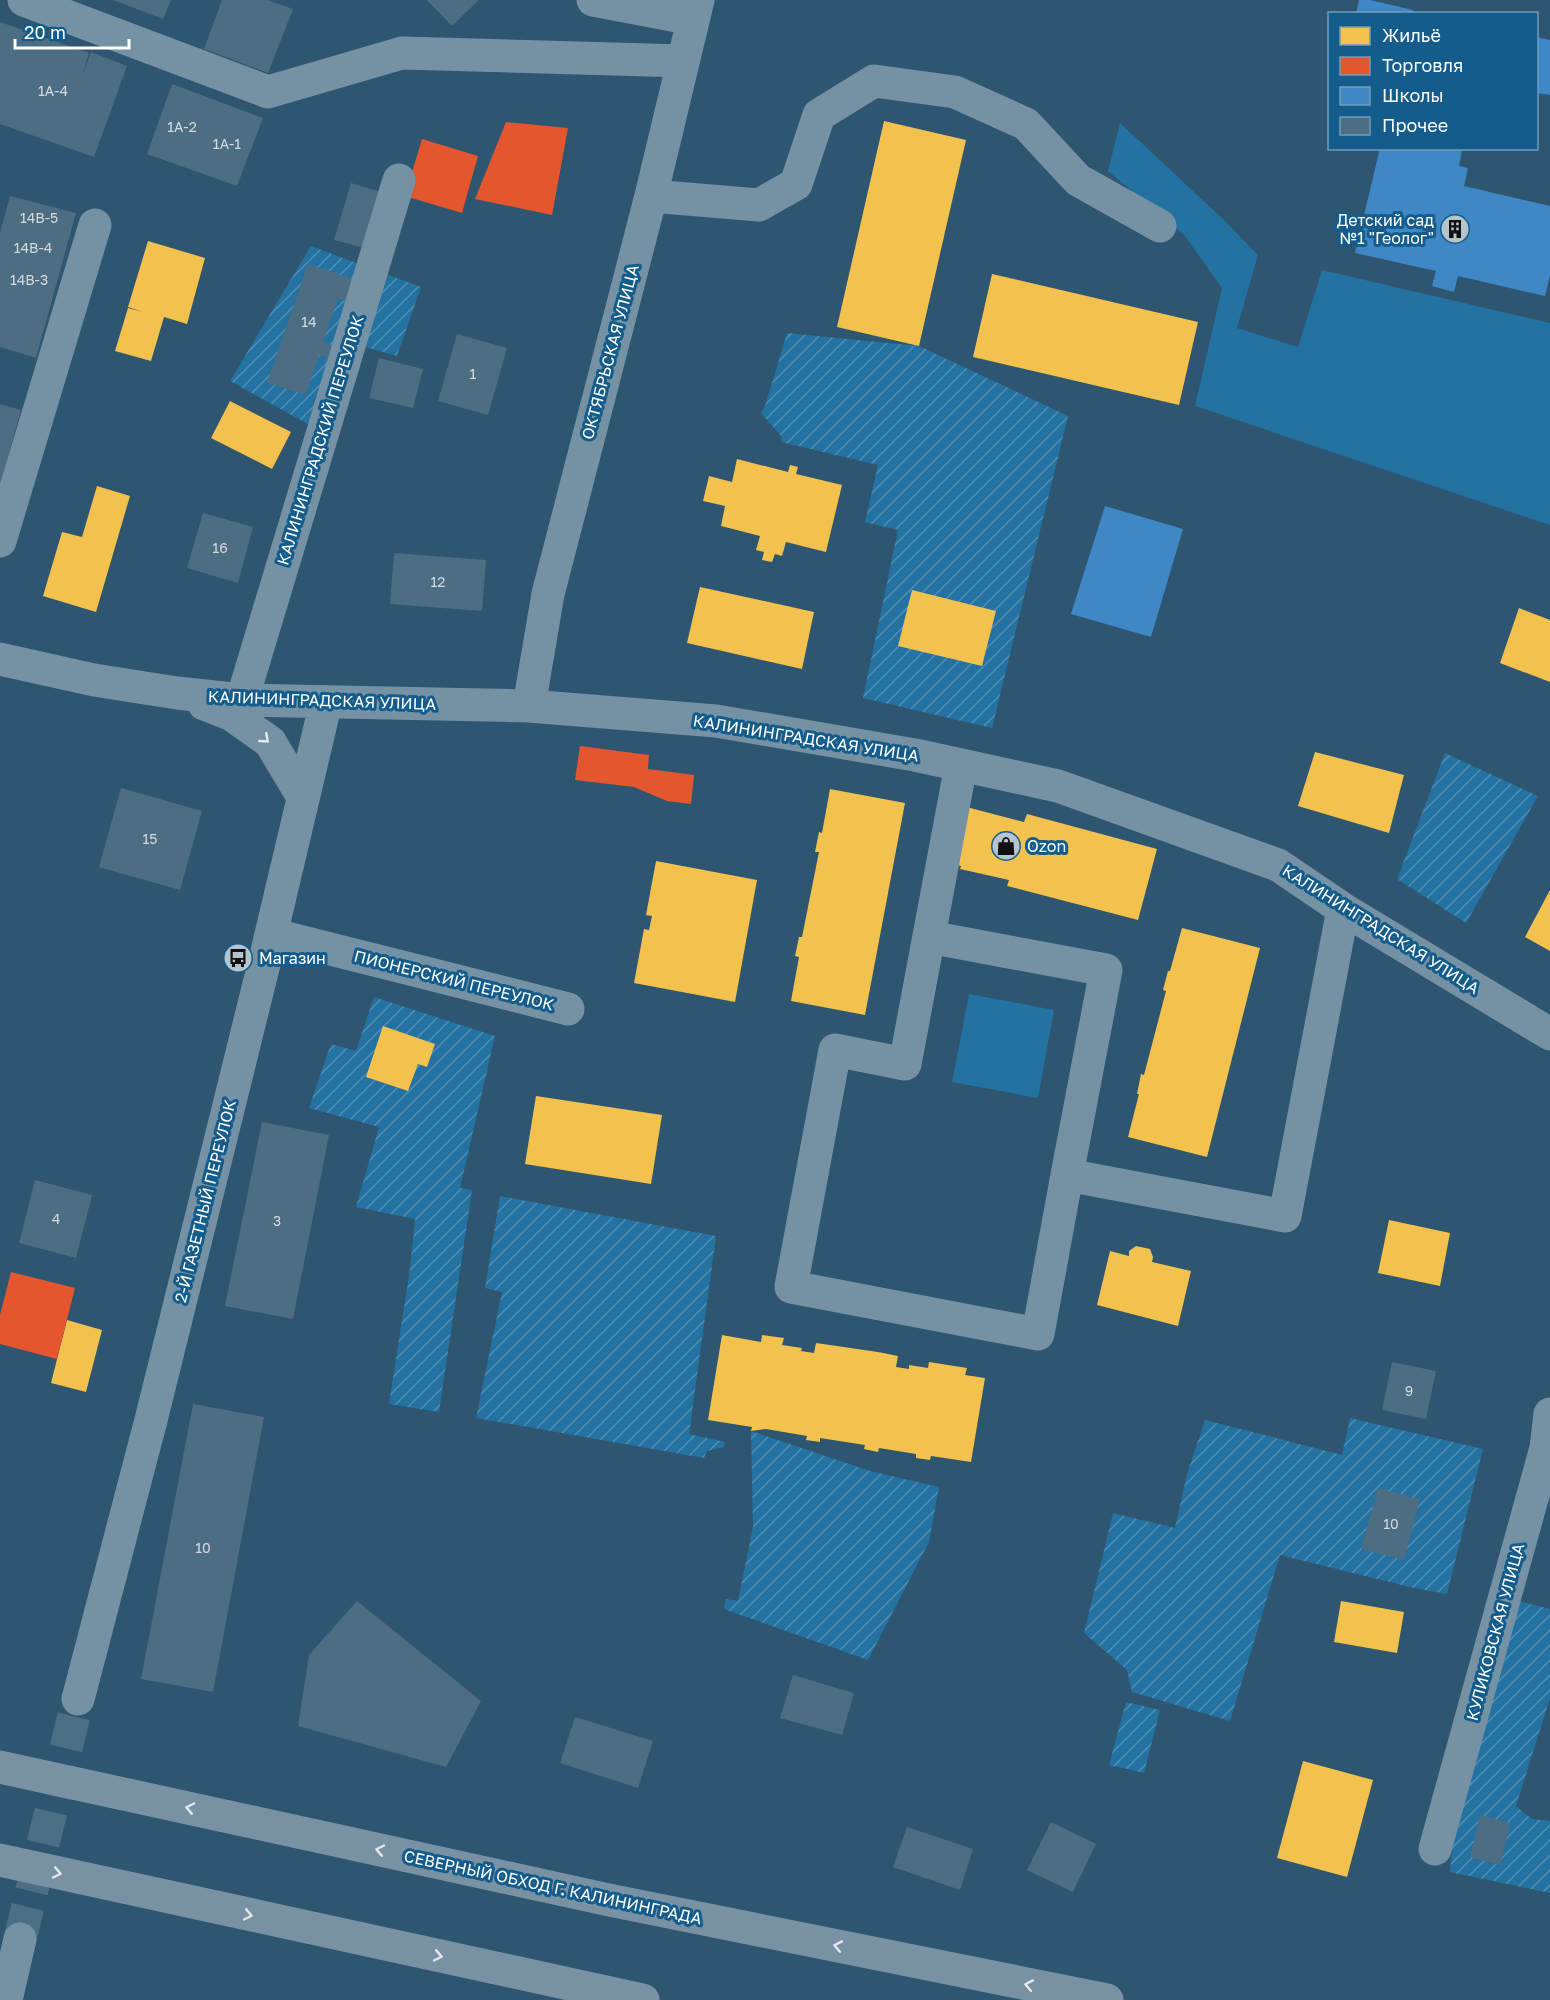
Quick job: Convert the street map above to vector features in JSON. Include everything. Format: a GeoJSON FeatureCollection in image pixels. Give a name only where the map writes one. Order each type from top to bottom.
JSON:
{"type":"FeatureCollection","features":[{"type":"Feature","properties":{"kind":"highway","name":"СЕВЕРНЫЙ ОБХОД Г. КАЛИНИНГРАДА"},"geometry":{"type":"LineString","coordinates":[[0,1767],[609,1900],[1107,2000]]}},
{"type":"Feature","properties":{"kind":"highway"},"geometry":{"type":"LineString","coordinates":[[0,1860],[643,2000]]}},
{"type":"Feature","properties":{"kind":"street"},"geometry":{"type":"LineString","coordinates":[[24,0],[268,92],[402,53],[683,61]]}},
{"type":"Feature","properties":{"kind":"street"},"geometry":{"type":"LineString","coordinates":[[593,0],[696,10]]}},
{"type":"Feature","properties":{"kind":"street","name":"ОКТЯБРЬСКАЯ УЛИЦА"},"geometry":{"type":"LineString","coordinates":[[529,706],[548,594],[651,196],[696,10]]}},
{"type":"Feature","properties":{"kind":"street"},"geometry":{"type":"LineString","coordinates":[[651,196],[759,205],[796,184],[819,115],[874,81],[955,92],[1026,124],[1078,180],[1160,226]]}},
{"type":"Feature","properties":{"kind":"street","name":"КАЛИНИНГРАДСКИЙ ПЕРЕУЛОК"},"geometry":{"type":"LineString","coordinates":[[242,700],[399,180]]}},
{"type":"Feature","properties":{"kind":"street"},"geometry":{"type":"LineString","coordinates":[[0,541],[95,225]]}},
{"type":"Feature","properties":{"kind":"street","name":"КАЛИНИНГРАДСКАЯ УЛИЦА"},"geometry":{"type":"LineString","coordinates":[[0,659],[94,680],[242,700],[529,706],[716,721],[915,754],[1058,786],[1278,865],[1343,909],[1550,1034]]}},
{"type":"Feature","properties":{"kind":"street"},"geometry":{"type":"LineString","coordinates":[[177,693],[232,715],[270,742],[303,797]]}},
{"type":"Feature","properties":{"kind":"street","name":"2-Й ГАЗЕТНЫЙ ПЕРЕУЛОК"},"geometry":{"type":"LineString","coordinates":[[78,1699],[151,1420],[326,702]]}},
{"type":"Feature","properties":{"kind":"street"},"geometry":{"type":"LineString","coordinates":[[929,936],[1106,970],[1038,1334],[791,1287],[835,1050],[905,1064],[961,765]]}},
{"type":"Feature","properties":{"kind":"street"},"geometry":{"type":"LineString","coordinates":[[1067,1175],[1286,1216],[1343,909]]}},
{"type":"Feature","properties":{"kind":"street","name":"ПИОНЕРСКИЙ ПЕРЕУЛОК"},"geometry":{"type":"LineString","coordinates":[[271,934],[568,1009]]}},
{"type":"Feature","properties":{"kind":"street","name":"КУЛИКОВСКАЯ УЛИЦА"},"geometry":{"type":"LineString","coordinates":[[1435,1849],[1546,1448],[1550,1414]]}},
{"type":"Feature","properties":{"kind":"street"},"geometry":{"type":"LineString","coordinates":[[7,1998],[20,1939]]}},
{"type":"Feature","properties":{"kind":"shaded area"},"geometry":{"type":"Polygon","coordinates":[[[1120,123],[1222,218],[1258,255],[1237,328],[1298,347],[1322,270],[1550,323],[1550,525],[1195,406],[1222,288],[1185,236],[1108,171],[1120,123]]]}},
{"type":"Feature","properties":{"kind":"shaded area"},"geometry":{"type":"Polygon","coordinates":[[[311,246],[421,287],[397,356],[365,347],[350,396],[313,427],[230,381],[311,246]]]}},
{"type":"Feature","properties":{"kind":"shaded area"},"geometry":{"type":"Polygon","coordinates":[[[787,333],[919,346],[1068,416],[992,728],[863,698],[898,530],[865,522],[878,465],[781,442],[782,437],[761,413],[787,333]]]}},
{"type":"Feature","properties":{"kind":"shaded area"},"geometry":{"type":"Polygon","coordinates":[[[1445,753],[1538,796],[1466,923],[1397,879],[1445,753]]]}},
{"type":"Feature","properties":{"kind":"shaded area"},"geometry":{"type":"Polygon","coordinates":[[[969,994],[1054,1010],[1038,1098],[952,1082],[969,994]]]}},
{"type":"Feature","properties":{"kind":"shaded area"},"geometry":{"type":"Polygon","coordinates":[[[374,997],[495,1036],[460,1188],[472,1190],[439,1412],[389,1404],[410,1269],[415,1219],[356,1207],[379,1127],[309,1108],[331,1044],[356,1051],[374,997]]]}},
{"type":"Feature","properties":{"kind":"shaded area"},"geometry":{"type":"Polygon","coordinates":[[[500,1196],[716,1236],[689,1434],[725,1442],[724,1447],[707,1451],[704,1458],[476,1418],[502,1292],[485,1288],[500,1196]]]}},
{"type":"Feature","properties":{"kind":"shaded area"},"geometry":{"type":"Polygon","coordinates":[[[1350,1418],[1483,1449],[1447,1594],[1280,1555],[1230,1721],[1132,1692],[1127,1670],[1084,1633],[1113,1513],[1175,1528],[1187,1474],[1205,1420],[1342,1455],[1350,1418]]]}},
{"type":"Feature","properties":{"kind":"shaded area"},"geometry":{"type":"Polygon","coordinates":[[[751,1431],[870,1471],[939,1487],[929,1542],[868,1660],[724,1609],[726,1599],[738,1601],[753,1527],[751,1431]]]}},
{"type":"Feature","properties":{"kind":"shaded area"},"geometry":{"type":"Polygon","coordinates":[[[1510,1599],[1550,1609],[1550,1698],[1516,1806],[1532,1819],[1550,1821],[1550,1893],[1450,1872],[1457,1789],[1510,1599]]]}},
{"type":"Feature","properties":{"kind":"shaded area"},"geometry":{"type":"Polygon","coordinates":[[[1126,1702],[1160,1710],[1144,1773],[1109,1765],[1126,1702]]]}},
{"type":"Feature","properties":{"kind":"building: Жильё"},"geometry":{"type":"Polygon","coordinates":[[[884,121],[966,140],[919,346],[837,327],[884,121]]]}},
{"type":"Feature","properties":{"kind":"building: Жильё"},"geometry":{"type":"Polygon","coordinates":[[[148,241],[205,258],[187,324],[164,317],[151,361],[115,351],[128,308],[143,312],[128,307],[148,241]]]}},
{"type":"Feature","properties":{"kind":"building: Жильё"},"geometry":{"type":"Polygon","coordinates":[[[992,274],[1198,322],[1179,405],[973,357],[992,274]]]}},
{"type":"Feature","properties":{"kind":"building: Жильё"},"geometry":{"type":"Polygon","coordinates":[[[230,401],[291,432],[272,469],[211,438],[230,401]]]}},
{"type":"Feature","properties":{"kind":"building: Жильё"},"geometry":{"type":"Polygon","coordinates":[[[737,459],[788,472],[790,465],[798,467],[796,474],[842,485],[826,552],[786,542],[782,556],[775,554],[772,562],[762,560],[764,552],[756,550],[760,536],[721,526],[725,506],[703,501],[709,476],[732,482],[737,459]]]}},
{"type":"Feature","properties":{"kind":"building: Жильё"},"geometry":{"type":"Polygon","coordinates":[[[97,486],[130,496],[96,612],[43,596],[62,532],[82,537],[97,486]]]}},
{"type":"Feature","properties":{"kind":"building: Жильё"},"geometry":{"type":"Polygon","coordinates":[[[700,587],[814,612],[802,669],[687,643],[700,587]]]}},
{"type":"Feature","properties":{"kind":"building: Жильё"},"geometry":{"type":"Polygon","coordinates":[[[912,590],[996,611],[982,666],[898,646],[912,590]]]}},
{"type":"Feature","properties":{"kind":"building: Жильё"},"geometry":{"type":"Polygon","coordinates":[[[1519,608],[1550,620],[1550,682],[1500,663],[1519,608]]]}},
{"type":"Feature","properties":{"kind":"building: Жильё"},"geometry":{"type":"Polygon","coordinates":[[[1315,752],[1404,775],[1389,833],[1298,806],[1315,752]]]}},
{"type":"Feature","properties":{"kind":"building: Жильё"},"geometry":{"type":"Polygon","coordinates":[[[830,789],[905,803],[865,1015],[791,1001],[799,957],[795,956],[799,937],[802,937],[819,852],[815,852],[819,832],[822,833],[830,789]]]}},
{"type":"Feature","properties":{"kind":"building: Жильё"},"geometry":{"type":"Polygon","coordinates":[[[955,804],[1024,822],[1027,814],[1157,849],[1138,920],[1007,886],[1009,880],[960,869],[961,866],[941,860],[955,804]]]}},
{"type":"Feature","properties":{"kind":"building: Жильё"},"geometry":{"type":"Polygon","coordinates":[[[656,861],[757,880],[735,1002],[634,983],[644,929],[649,930],[652,916],[646,915],[656,861]]]}},
{"type":"Feature","properties":{"kind":"building: Жильё"},"geometry":{"type":"Polygon","coordinates":[[[1550,890],[1550,951],[1525,937],[1550,890]]]}},
{"type":"Feature","properties":{"kind":"building: Жильё"},"geometry":{"type":"Polygon","coordinates":[[[1182,928],[1260,948],[1207,1157],[1128,1137],[1139,1094],[1137,1094],[1141,1074],[1144,1075],[1166,991],[1163,990],[1182,928]]]}},
{"type":"Feature","properties":{"kind":"building: Жильё"},"geometry":{"type":"Polygon","coordinates":[[[383,1026],[435,1044],[427,1067],[418,1064],[408,1091],[366,1077],[383,1026]]]}},
{"type":"Feature","properties":{"kind":"building: Жильё"},"geometry":{"type":"Polygon","coordinates":[[[536,1096],[662,1115],[651,1184],[525,1164],[536,1096]]]}},
{"type":"Feature","properties":{"kind":"building: Жильё"},"geometry":{"type":"Polygon","coordinates":[[[1389,1220],[1450,1233],[1440,1286],[1378,1273],[1389,1220]]]}},
{"type":"Feature","properties":{"kind":"building: Жильё"},"geometry":{"type":"Polygon","coordinates":[[[1136,1246],[1150,1249],[1152,1262],[1191,1271],[1178,1326],[1097,1305],[1110,1251],[1129,1256],[1129,1251],[1136,1246]]]}},
{"type":"Feature","properties":{"kind":"building: Жильё"},"geometry":{"type":"Polygon","coordinates":[[[67,1320],[102,1330],[86,1392],[51,1383],[67,1320]]]}},
{"type":"Feature","properties":{"kind":"building: Жильё"},"geometry":{"type":"Polygon","coordinates":[[[722,1335],[761,1342],[762,1335],[784,1338],[782,1345],[802,1348],[801,1351],[814,1353],[816,1343],[878,1352],[898,1356],[896,1367],[909,1369],[909,1365],[928,1368],[929,1362],[967,1368],[965,1375],[985,1378],[971,1462],[931,1456],[930,1460],[916,1458],[916,1454],[879,1448],[878,1452],[864,1449],[865,1445],[820,1438],[820,1442],[806,1440],[807,1436],[766,1429],[751,1431],[752,1427],[708,1420],[722,1335]]]}},
{"type":"Feature","properties":{"kind":"building: Жильё"},"geometry":{"type":"Polygon","coordinates":[[[1341,1601],[1404,1612],[1397,1653],[1334,1642],[1341,1601]]]}},
{"type":"Feature","properties":{"kind":"building: Жильё"},"geometry":{"type":"Polygon","coordinates":[[[1303,1761],[1373,1780],[1347,1877],[1277,1858],[1303,1761]]]}},
{"type":"Feature","properties":{"kind":"building: Торговля"},"geometry":{"type":"Polygon","coordinates":[[[506,122],[568,128],[552,215],[475,199],[506,122]]]}},
{"type":"Feature","properties":{"kind":"building: Торговля"},"geometry":{"type":"Polygon","coordinates":[[[422,139],[478,156],[462,213],[405,196],[422,139]]]}},
{"type":"Feature","properties":{"kind":"building: Торговля"},"geometry":{"type":"Polygon","coordinates":[[[580,746],[649,755],[648,769],[694,775],[691,804],[667,801],[634,787],[575,780],[580,746]]]}},
{"type":"Feature","properties":{"kind":"building: Торговля"},"geometry":{"type":"Polygon","coordinates":[[[11,1272],[75,1288],[57,1359],[0,1344],[0,1315],[11,1272]]]}},
{"type":"Feature","properties":{"kind":"building: Школы"},"geometry":{"type":"Polygon","coordinates":[[[1359,0],[1370,0],[1413,10],[1412,12],[1356,12],[1359,0]]]}},
{"type":"Feature","properties":{"kind":"building: Школы"},"geometry":{"type":"Polygon","coordinates":[[[1538,37],[1550,40],[1550,95],[1538,93],[1538,37]]]}},
{"type":"Feature","properties":{"kind":"building: Школы","name":"Детский сад №1 \"Геолог\""},"geometry":{"type":"Polygon","coordinates":[[[1380,150],[1462,150],[1459,166],[1468,168],[1464,186],[1550,206],[1550,275],[1545,296],[1458,276],[1454,292],[1432,286],[1436,271],[1355,253],[1380,150]]]}},
{"type":"Feature","properties":{"kind":"building: Школы"},"geometry":{"type":"Polygon","coordinates":[[[1105,506],[1183,529],[1151,637],[1071,614],[1105,506]]]}},
{"type":"Feature","properties":{"kind":"building: Прочее"},"geometry":{"type":"Polygon","coordinates":[[[113,0],[171,0],[163,19],[113,0]]]}},
{"type":"Feature","properties":{"kind":"building: Прочее"},"geometry":{"type":"Polygon","coordinates":[[[222,0],[267,0],[293,9],[268,73],[204,49],[222,0]]]}},
{"type":"Feature","properties":{"kind":"building: Прочее"},"geometry":{"type":"Polygon","coordinates":[[[427,0],[479,0],[452,26],[427,0]]]}},
{"type":"Feature","properties":{"kind":"building: Прочее"},"geometry":{"type":"Polygon","coordinates":[[[0,22],[89,53],[82,77],[91,52],[127,66],[94,157],[0,124],[0,22]]]}},
{"type":"Feature","properties":{"kind":"building: Прочее"},"geometry":{"type":"Polygon","coordinates":[[[172,84],[263,118],[237,186],[147,154],[172,84]]]}},
{"type":"Feature","properties":{"kind":"building: Прочее"},"geometry":{"type":"Polygon","coordinates":[[[351,183],[391,195],[372,250],[334,240],[351,183]]]}},
{"type":"Feature","properties":{"kind":"building: Прочее"},"geometry":{"type":"Polygon","coordinates":[[[10,196],[76,213],[36,358],[0,347],[0,233],[10,196]]]}},
{"type":"Feature","properties":{"kind":"building: Прочее"},"geometry":{"type":"Polygon","coordinates":[[[308,264],[353,279],[346,301],[338,298],[323,342],[332,345],[327,358],[319,355],[306,395],[267,383],[308,264]]]}},
{"type":"Feature","properties":{"kind":"building: Прочее"},"geometry":{"type":"Polygon","coordinates":[[[457,334],[507,348],[488,415],[438,401],[457,334]]]}},
{"type":"Feature","properties":{"kind":"building: Прочее"},"geometry":{"type":"Polygon","coordinates":[[[379,358],[423,369],[413,408],[369,398],[379,358]]]}},
{"type":"Feature","properties":{"kind":"building: Прочее"},"geometry":{"type":"Polygon","coordinates":[[[0,404],[21,410],[1,482],[0,482],[0,404]]]}},
{"type":"Feature","properties":{"kind":"building: Прочее"},"geometry":{"type":"Polygon","coordinates":[[[203,513],[253,527],[238,583],[187,568],[203,513]]]}},
{"type":"Feature","properties":{"kind":"building: Прочее"},"geometry":{"type":"Polygon","coordinates":[[[394,553],[486,560],[482,611],[390,604],[394,553]]]}},
{"type":"Feature","properties":{"kind":"building: Прочее"},"geometry":{"type":"Polygon","coordinates":[[[121,788],[202,811],[180,890],[99,867],[121,788]]]}},
{"type":"Feature","properties":{"kind":"building: Прочее"},"geometry":{"type":"Polygon","coordinates":[[[262,1122],[329,1135],[293,1319],[225,1306],[262,1122]]]}},
{"type":"Feature","properties":{"kind":"building: Прочее"},"geometry":{"type":"Polygon","coordinates":[[[35,1180],[92,1195],[76,1258],[19,1243],[35,1180]]]}},
{"type":"Feature","properties":{"kind":"building: Прочее"},"geometry":{"type":"Polygon","coordinates":[[[1392,1362],[1436,1371],[1426,1419],[1382,1410],[1392,1362]]]}},
{"type":"Feature","properties":{"kind":"building: Прочее"},"geometry":{"type":"Polygon","coordinates":[[[193,1404],[264,1417],[213,1692],[141,1679],[193,1404]]]}},
{"type":"Feature","properties":{"kind":"building: Прочее"},"geometry":{"type":"Polygon","coordinates":[[[1378,1488],[1420,1499],[1404,1560],[1361,1549],[1378,1488]]]}},
{"type":"Feature","properties":{"kind":"building: Прочее"},"geometry":{"type":"Polygon","coordinates":[[[357,1601],[481,1701],[446,1767],[298,1726],[309,1655],[357,1601]]]}},
{"type":"Feature","properties":{"kind":"building: Прочее"},"geometry":{"type":"Polygon","coordinates":[[[793,1675],[854,1693],[842,1735],[780,1718],[793,1675]]]}},
{"type":"Feature","properties":{"kind":"building: Прочее"},"geometry":{"type":"Polygon","coordinates":[[[575,1717],[653,1741],[638,1788],[560,1763],[575,1717]]]}},
{"type":"Feature","properties":{"kind":"building: Прочее"},"geometry":{"type":"Polygon","coordinates":[[[1480,1815],[1510,1823],[1500,1865],[1470,1857],[1480,1815]]]}},
{"type":"Feature","properties":{"kind":"building: Прочее"},"geometry":{"type":"Polygon","coordinates":[[[1051,1822],[1096,1844],[1073,1892],[1027,1870],[1051,1822]]]}},
{"type":"Feature","properties":{"kind":"building: Прочее"},"geometry":{"type":"Polygon","coordinates":[[[907,1827],[973,1849],[960,1890],[893,1867],[907,1827]]]}},
{"type":"Feature","properties":{"kind":"tunnel"},"geometry":{"type":"LineString","coordinates":[[20,1939],[78,1699]]}},
{"type":"Feature","properties":{"kind":"place","name":"Детский сад №1 \"Геолог\""},"geometry":{"type":"Point","coordinates":[1455,229]}},
{"type":"Feature","properties":{"kind":"place","name":"Ozon"},"geometry":{"type":"Point","coordinates":[1006,846]}},
{"type":"Feature","properties":{"kind":"place","name":"Магазин"},"geometry":{"type":"Point","coordinates":[238,958]}}]}
